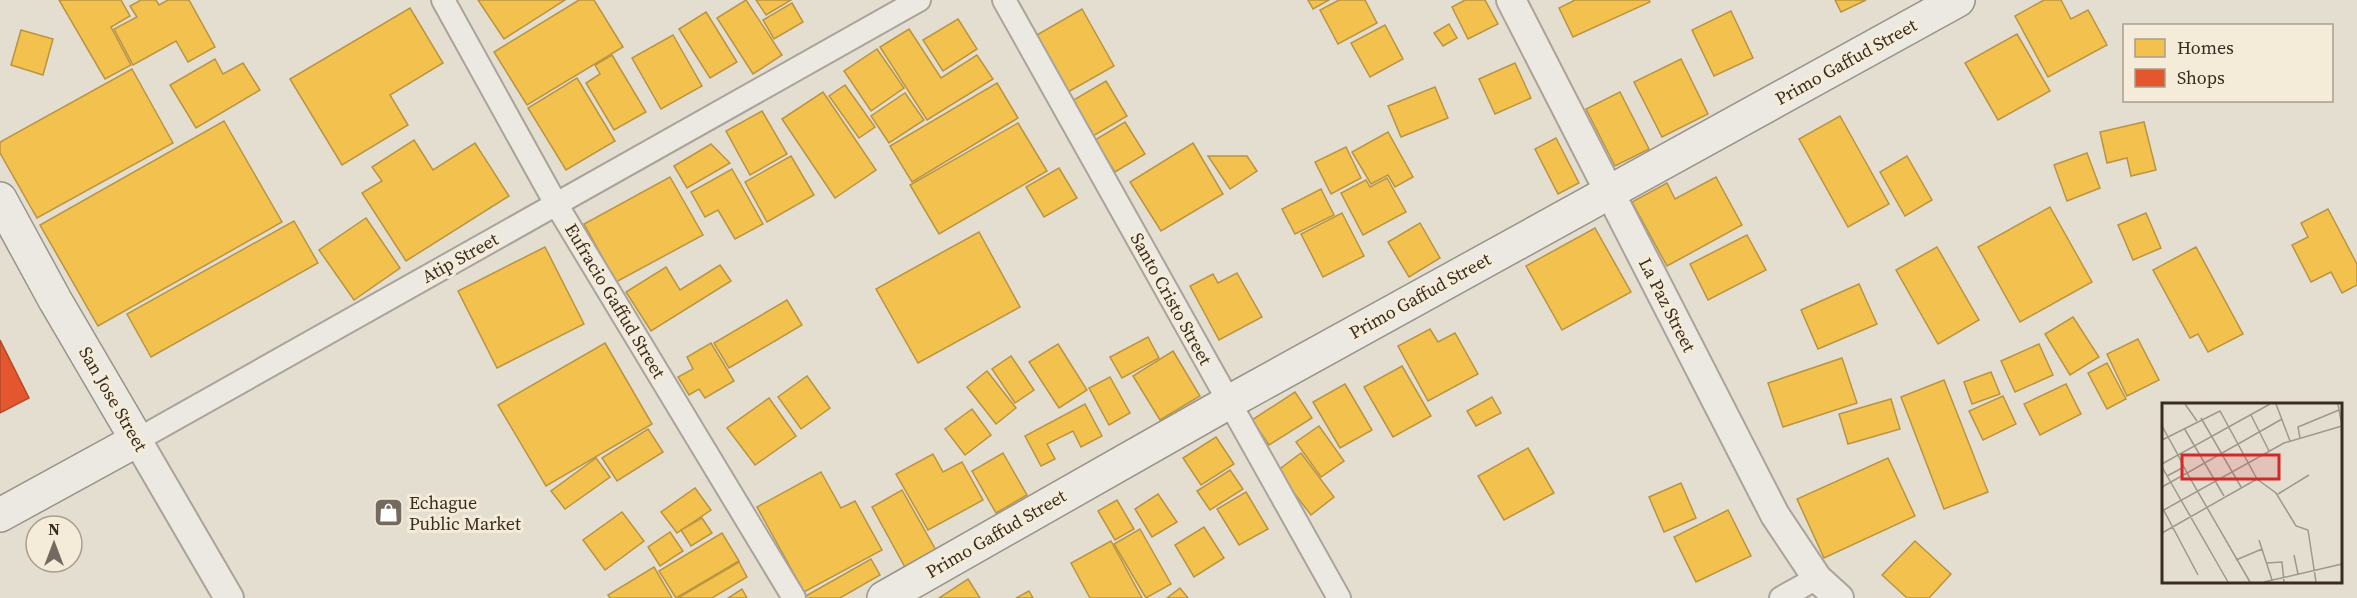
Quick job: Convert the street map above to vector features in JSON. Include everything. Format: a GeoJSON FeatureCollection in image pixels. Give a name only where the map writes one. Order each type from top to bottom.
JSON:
{"type":"FeatureCollection","features":[{"type":"Feature","properties":{"kind":"main road","name":"Primo Gaffud Street"},"geometry":{"type":"LineString","coordinates":[[884,598],[1229,402],[1958,0]]}},
{"type":"Feature","properties":{"kind":"main road","name":"San Jose Street"},"geometry":{"type":"LineString","coordinates":[[0,199],[136,440]]}},
{"type":"Feature","properties":{"kind":"main road","name":"Atip Street"},"geometry":{"type":"LineString","coordinates":[[0,515],[136,440]]}},
{"type":"Feature","properties":{"kind":"street","name":"Eufracio Gaffud Street"},"geometry":{"type":"LineString","coordinates":[[443,0],[556,204],[795,598]]}},
{"type":"Feature","properties":{"kind":"street","name":"Atip Street"},"geometry":{"type":"LineString","coordinates":[[136,440],[919,0]]}},
{"type":"Feature","properties":{"kind":"street","name":"Santo Cristo Street"},"geometry":{"type":"LineString","coordinates":[[1004,0],[1339,598]]}},
{"type":"Feature","properties":{"kind":"street","name":"La Paz Street"},"geometry":{"type":"LineString","coordinates":[[1511,0],[1775,515],[1817,578],[1839,598]]}},
{"type":"Feature","properties":{"kind":"street","name":"San Jose Street"},"geometry":{"type":"LineString","coordinates":[[136,440],[229,598]]}},
{"type":"Feature","properties":{"kind":"street"},"geometry":{"type":"LineString","coordinates":[[1781,598],[1817,578]]}},
{"type":"Feature","properties":{"kind":"building: Homes"},"geometry":{"type":"Polygon","coordinates":[[[59,0],[121,0],[130,16],[111,27],[131,65],[105,79],[59,0]]]}},
{"type":"Feature","properties":{"kind":"building: Homes"},"geometry":{"type":"Polygon","coordinates":[[[141,0],[156,0],[159,5],[168,0],[189,0],[215,47],[188,62],[176,41],[133,65],[114,29],[137,17],[130,6],[141,0]]]}},
{"type":"Feature","properties":{"kind":"building: Homes"},"geometry":{"type":"Polygon","coordinates":[[[478,0],[565,0],[504,39],[478,0]]]}},
{"type":"Feature","properties":{"kind":"building: Homes"},"geometry":{"type":"Polygon","coordinates":[[[579,0],[594,0],[623,47],[527,105],[494,52],[579,0]]]}},
{"type":"Feature","properties":{"kind":"building: Homes"},"geometry":{"type":"Polygon","coordinates":[[[746,0],[782,55],[753,74],[717,18],[746,0]]]}},
{"type":"Feature","properties":{"kind":"building: Homes"},"geometry":{"type":"Polygon","coordinates":[[[756,0],[791,0],[766,15],[756,0]]]}},
{"type":"Feature","properties":{"kind":"building: Homes"},"geometry":{"type":"Polygon","coordinates":[[[1308,0],[1329,0],[1313,9],[1308,0]]]}},
{"type":"Feature","properties":{"kind":"building: Homes"},"geometry":{"type":"Polygon","coordinates":[[[1339,0],[1365,0],[1377,23],[1338,44],[1320,10],[1339,0]]]}},
{"type":"Feature","properties":{"kind":"building: Homes"},"geometry":{"type":"Polygon","coordinates":[[[1465,0],[1485,0],[1498,24],[1468,39],[1452,7],[1465,0]]]}},
{"type":"Feature","properties":{"kind":"building: Homes"},"geometry":{"type":"Polygon","coordinates":[[[1575,0],[1649,0],[1650,2],[1573,37],[1559,8],[1575,0]]]}},
{"type":"Feature","properties":{"kind":"building: Homes"},"geometry":{"type":"Polygon","coordinates":[[[1835,0],[1866,0],[1841,12],[1835,0]]]}},
{"type":"Feature","properties":{"kind":"building: Homes"},"geometry":{"type":"Polygon","coordinates":[[[2044,0],[2061,0],[2071,19],[2088,10],[2107,45],[2048,77],[2015,16],[2044,0]]]}},
{"type":"Feature","properties":{"kind":"building: Homes"},"geometry":{"type":"Polygon","coordinates":[[[792,3],[803,22],[774,39],[763,20],[792,3]]]}},
{"type":"Feature","properties":{"kind":"building: Homes"},"geometry":{"type":"Polygon","coordinates":[[[410,8],[443,63],[390,95],[408,125],[342,165],[290,79],[410,8]]]}},
{"type":"Feature","properties":{"kind":"building: Homes"},"geometry":{"type":"Polygon","coordinates":[[[1082,9],[1114,66],[1068,92],[1035,36],[1082,9]]]}},
{"type":"Feature","properties":{"kind":"building: Homes"},"geometry":{"type":"Polygon","coordinates":[[[1731,11],[1753,58],[1714,76],[1692,30],[1731,11]]]}},
{"type":"Feature","properties":{"kind":"building: Homes"},"geometry":{"type":"Polygon","coordinates":[[[706,12],[737,62],[710,78],[679,29],[706,12]]]}},
{"type":"Feature","properties":{"kind":"building: Homes"},"geometry":{"type":"Polygon","coordinates":[[[958,19],[977,49],[943,71],[923,40],[958,19]]]}},
{"type":"Feature","properties":{"kind":"building: Homes"},"geometry":{"type":"Polygon","coordinates":[[[1449,24],[1457,38],[1443,46],[1434,33],[1449,24]]]}},
{"type":"Feature","properties":{"kind":"building: Homes"},"geometry":{"type":"Polygon","coordinates":[[[1385,25],[1403,59],[1370,77],[1351,43],[1385,25]]]}},
{"type":"Feature","properties":{"kind":"building: Homes"},"geometry":{"type":"Polygon","coordinates":[[[909,29],[941,78],[977,55],[993,79],[927,120],[880,47],[909,29]]]}},
{"type":"Feature","properties":{"kind":"building: Homes"},"geometry":{"type":"Polygon","coordinates":[[[21,30],[53,39],[43,75],[11,65],[21,30]]]}},
{"type":"Feature","properties":{"kind":"building: Homes"},"geometry":{"type":"Polygon","coordinates":[[[2017,34],[2050,91],[1998,120],[1965,63],[2017,34]]]}},
{"type":"Feature","properties":{"kind":"building: Homes"},"geometry":{"type":"Polygon","coordinates":[[[673,35],[702,86],[661,109],[632,58],[673,35]]]}},
{"type":"Feature","properties":{"kind":"building: Homes"},"geometry":{"type":"Polygon","coordinates":[[[877,49],[904,88],[871,111],[844,71],[877,49]]]}},
{"type":"Feature","properties":{"kind":"building: Homes"},"geometry":{"type":"Polygon","coordinates":[[[612,55],[646,112],[614,130],[586,83],[600,74],[595,65],[612,55]]]}},
{"type":"Feature","properties":{"kind":"building: Homes"},"geometry":{"type":"Polygon","coordinates":[[[215,59],[223,74],[243,63],[260,90],[196,128],[170,85],[215,59]]]}},
{"type":"Feature","properties":{"kind":"building: Homes"},"geometry":{"type":"Polygon","coordinates":[[[1681,59],[1708,114],[1662,137],[1634,82],[1681,59]]]}},
{"type":"Feature","properties":{"kind":"building: Homes"},"geometry":{"type":"Polygon","coordinates":[[[1515,63],[1531,98],[1495,114],[1479,79],[1515,63]]]}},
{"type":"Feature","properties":{"kind":"building: Homes"},"geometry":{"type":"Polygon","coordinates":[[[132,69],[173,143],[37,218],[0,153],[0,142],[132,69]]]}},
{"type":"Feature","properties":{"kind":"building: Homes"},"geometry":{"type":"Polygon","coordinates":[[[577,78],[615,141],[566,170],[528,108],[577,78]]]}},
{"type":"Feature","properties":{"kind":"building: Homes"},"geometry":{"type":"Polygon","coordinates":[[[1106,81],[1127,116],[1093,136],[1072,101],[1106,81]]]}},
{"type":"Feature","properties":{"kind":"building: Homes"},"geometry":{"type":"Polygon","coordinates":[[[997,83],[1018,118],[912,182],[890,146],[997,83]]]}},
{"type":"Feature","properties":{"kind":"building: Homes"},"geometry":{"type":"Polygon","coordinates":[[[845,85],[875,127],[859,138],[829,96],[845,85]]]}},
{"type":"Feature","properties":{"kind":"building: Homes"},"geometry":{"type":"Polygon","coordinates":[[[1435,87],[1448,118],[1401,137],[1388,106],[1435,87]]]}},
{"type":"Feature","properties":{"kind":"building: Homes"},"geometry":{"type":"Polygon","coordinates":[[[823,92],[876,170],[835,198],[782,119],[823,92]]]}},
{"type":"Feature","properties":{"kind":"building: Homes"},"geometry":{"type":"Polygon","coordinates":[[[1620,92],[1649,149],[1615,166],[1586,109],[1620,92]]]}},
{"type":"Feature","properties":{"kind":"building: Homes"},"geometry":{"type":"Polygon","coordinates":[[[905,93],[924,120],[889,143],[871,116],[905,93]]]}},
{"type":"Feature","properties":{"kind":"building: Homes"},"geometry":{"type":"Polygon","coordinates":[[[762,111],[787,154],[750,175],[726,131],[762,111]]]}},
{"type":"Feature","properties":{"kind":"building: Homes"},"geometry":{"type":"Polygon","coordinates":[[[1840,116],[1889,204],[1848,227],[1799,139],[1840,116]]]}},
{"type":"Feature","properties":{"kind":"building: Homes"},"geometry":{"type":"Polygon","coordinates":[[[224,121],[282,222],[98,326],[40,225],[224,121]]]}},
{"type":"Feature","properties":{"kind":"building: Homes"},"geometry":{"type":"Polygon","coordinates":[[[1125,122],[1145,154],[1115,172],[1095,140],[1125,122]]]}},
{"type":"Feature","properties":{"kind":"building: Homes"},"geometry":{"type":"Polygon","coordinates":[[[2144,122],[2156,170],[2131,176],[2127,158],[2107,163],[2100,132],[2144,122]]]}},
{"type":"Feature","properties":{"kind":"building: Homes"},"geometry":{"type":"Polygon","coordinates":[[[1018,123],[1047,171],[939,234],[910,185],[1018,123]]]}},
{"type":"Feature","properties":{"kind":"building: Homes"},"geometry":{"type":"Polygon","coordinates":[[[1388,132],[1413,177],[1395,187],[1388,175],[1371,184],[1352,152],[1388,132]]]}},
{"type":"Feature","properties":{"kind":"building: Homes"},"geometry":{"type":"Polygon","coordinates":[[[1556,138],[1579,183],[1558,194],[1535,149],[1556,138]]]}},
{"type":"Feature","properties":{"kind":"building: Homes"},"geometry":{"type":"Polygon","coordinates":[[[414,140],[433,170],[475,143],[509,196],[406,261],[362,193],[382,181],[372,167],[414,140]]]}},
{"type":"Feature","properties":{"kind":"building: Homes"},"geometry":{"type":"Polygon","coordinates":[[[1193,143],[1223,194],[1161,231],[1130,182],[1193,143]]]}},
{"type":"Feature","properties":{"kind":"building: Homes"},"geometry":{"type":"Polygon","coordinates":[[[711,144],[730,163],[687,188],[674,166],[711,144]]]}},
{"type":"Feature","properties":{"kind":"building: Homes"},"geometry":{"type":"Polygon","coordinates":[[[1346,147],[1361,178],[1331,194],[1315,162],[1346,147]]]}},
{"type":"Feature","properties":{"kind":"building: Homes"},"geometry":{"type":"Polygon","coordinates":[[[2087,153],[2100,188],[2067,201],[2054,165],[2087,153]]]}},
{"type":"Feature","properties":{"kind":"building: Homes"},"geometry":{"type":"Polygon","coordinates":[[[791,156],[814,195],[767,222],[745,182],[791,156]]]}},
{"type":"Feature","properties":{"kind":"building: Homes"},"geometry":{"type":"Polygon","coordinates":[[[1208,156],[1247,156],[1257,171],[1230,189],[1208,156]]]}},
{"type":"Feature","properties":{"kind":"building: Homes"},"geometry":{"type":"Polygon","coordinates":[[[1907,156],[1932,200],[1905,216],[1880,172],[1907,156]]]}},
{"type":"Feature","properties":{"kind":"building: Homes"},"geometry":{"type":"Polygon","coordinates":[[[1059,168],[1077,198],[1044,217],[1026,187],[1059,168]]]}},
{"type":"Feature","properties":{"kind":"building: Homes"},"geometry":{"type":"Polygon","coordinates":[[[732,169],[763,224],[735,239],[718,210],[705,217],[691,192],[732,169]]]}},
{"type":"Feature","properties":{"kind":"building: Homes"},"geometry":{"type":"Polygon","coordinates":[[[670,177],[703,235],[616,282],[584,224],[670,177]]]}},
{"type":"Feature","properties":{"kind":"building: Homes"},"geometry":{"type":"Polygon","coordinates":[[[1716,177],[1742,225],[1667,266],[1632,202],[1667,183],[1675,199],[1716,177]]]}},
{"type":"Feature","properties":{"kind":"building: Homes"},"geometry":{"type":"Polygon","coordinates":[[[1387,178],[1406,212],[1363,235],[1341,193],[1366,180],[1370,187],[1387,178]]]}},
{"type":"Feature","properties":{"kind":"building: Homes"},"geometry":{"type":"Polygon","coordinates":[[[1321,189],[1334,215],[1295,234],[1282,209],[1321,189]]]}},
{"type":"Feature","properties":{"kind":"building: Homes"},"geometry":{"type":"Polygon","coordinates":[[[2050,207],[2092,282],[2020,322],[1978,247],[2050,207]]]}},
{"type":"Feature","properties":{"kind":"building: Homes"},"geometry":{"type":"Polygon","coordinates":[[[2328,209],[2357,264],[2357,285],[2342,293],[2331,272],[2311,282],[2292,245],[2308,237],[2301,223],[2328,209]]]}},
{"type":"Feature","properties":{"kind":"building: Homes"},"geometry":{"type":"Polygon","coordinates":[[[1342,213],[1364,256],[1323,277],[1301,234],[1342,213]]]}},
{"type":"Feature","properties":{"kind":"building: Homes"},"geometry":{"type":"Polygon","coordinates":[[[2146,213],[2161,248],[2133,260],[2118,225],[2146,213]]]}},
{"type":"Feature","properties":{"kind":"building: Homes"},"geometry":{"type":"Polygon","coordinates":[[[366,218],[400,268],[354,300],[319,250],[366,218]]]}},
{"type":"Feature","properties":{"kind":"building: Homes"},"geometry":{"type":"Polygon","coordinates":[[[294,221],[318,263],[151,357],[127,314],[294,221]]]}},
{"type":"Feature","properties":{"kind":"building: Homes"},"geometry":{"type":"Polygon","coordinates":[[[1420,223],[1440,258],[1409,277],[1388,242],[1420,223]]]}},
{"type":"Feature","properties":{"kind":"building: Homes"},"geometry":{"type":"Polygon","coordinates":[[[1595,228],[1631,292],[1562,330],[1526,266],[1595,228]]]}},
{"type":"Feature","properties":{"kind":"building: Homes"},"geometry":{"type":"Polygon","coordinates":[[[979,232],[1020,307],[918,363],[876,289],[979,232]]]}},
{"type":"Feature","properties":{"kind":"building: Homes"},"geometry":{"type":"Polygon","coordinates":[[[1747,235],[1766,270],[1708,300],[1690,264],[1747,235]]]}},
{"type":"Feature","properties":{"kind":"building: Homes"},"geometry":{"type":"Polygon","coordinates":[[[545,247],[584,324],[497,368],[458,291],[545,247]]]}},
{"type":"Feature","properties":{"kind":"building: Homes"},"geometry":{"type":"Polygon","coordinates":[[[1937,247],[1979,320],[1938,344],[1896,270],[1937,247]]]}},
{"type":"Feature","properties":{"kind":"building: Homes"},"geometry":{"type":"Polygon","coordinates":[[[2196,247],[2243,334],[2208,352],[2198,334],[2190,338],[2153,270],[2196,247]]]}},
{"type":"Feature","properties":{"kind":"building: Homes"},"geometry":{"type":"Polygon","coordinates":[[[720,265],[731,281],[651,331],[626,292],[666,267],[680,290],[720,265]]]}},
{"type":"Feature","properties":{"kind":"building: Homes"},"geometry":{"type":"Polygon","coordinates":[[[1237,273],[1262,317],[1219,340],[1190,286],[1213,274],[1218,283],[1237,273]]]}},
{"type":"Feature","properties":{"kind":"building: Homes"},"geometry":{"type":"Polygon","coordinates":[[[1859,284],[1877,324],[1818,349],[1801,310],[1859,284]]]}},
{"type":"Feature","properties":{"kind":"building: Homes"},"geometry":{"type":"Polygon","coordinates":[[[787,300],[802,325],[729,368],[714,343],[787,300]]]}},
{"type":"Feature","properties":{"kind":"building: Homes"},"geometry":{"type":"Polygon","coordinates":[[[2073,317],[2099,357],[2070,375],[2045,334],[2073,317]]]}},
{"type":"Feature","properties":{"kind":"building: Homes"},"geometry":{"type":"Polygon","coordinates":[[[1430,329],[1438,342],[1455,333],[1478,374],[1428,401],[1398,346],[1430,329]]]}},
{"type":"Feature","properties":{"kind":"building: Homes"},"geometry":{"type":"Polygon","coordinates":[[[1148,337],[1159,358],[1122,378],[1110,357],[1148,337]]]}},
{"type":"Feature","properties":{"kind":"building: Homes"},"geometry":{"type":"Polygon","coordinates":[[[2138,339],[2159,380],[2127,396],[2107,354],[2138,339]]]}},
{"type":"Feature","properties":{"kind":"building: Homes"},"geometry":{"type":"Polygon","coordinates":[[[605,343],[652,424],[546,486],[498,405],[605,343]]]}},
{"type":"Feature","properties":{"kind":"building: Homes"},"geometry":{"type":"Polygon","coordinates":[[[711,343],[734,381],[705,398],[699,389],[689,395],[678,377],[693,369],[687,357],[711,343]]]}},
{"type":"Feature","properties":{"kind":"building: Homes"},"geometry":{"type":"Polygon","coordinates":[[[1058,344],[1087,390],[1059,408],[1029,362],[1058,344]]]}},
{"type":"Feature","properties":{"kind":"building: Homes"},"geometry":{"type":"Polygon","coordinates":[[[2039,344],[2053,375],[2015,392],[2001,361],[2039,344]]]}},
{"type":"Feature","properties":{"kind":"building: Homes"},"geometry":{"type":"Polygon","coordinates":[[[1173,351],[1200,396],[1160,420],[1133,376],[1173,351]]]}},
{"type":"Feature","properties":{"kind":"building: Homes"},"geometry":{"type":"Polygon","coordinates":[[[1011,356],[1034,390],[1015,403],[992,369],[1011,356]]]}},
{"type":"Feature","properties":{"kind":"building: Homes"},"geometry":{"type":"Polygon","coordinates":[[[1842,358],[1857,403],[1783,427],[1768,383],[1842,358]]]}},
{"type":"Feature","properties":{"kind":"building: Homes"},"geometry":{"type":"Polygon","coordinates":[[[2107,363],[2126,399],[2107,409],[2088,373],[2107,363]]]}},
{"type":"Feature","properties":{"kind":"building: Homes"},"geometry":{"type":"Polygon","coordinates":[[[1402,366],[1431,416],[1393,437],[1364,387],[1402,366]]]}},
{"type":"Feature","properties":{"kind":"building: Homes"},"geometry":{"type":"Polygon","coordinates":[[[987,371],[1016,408],[996,424],[967,387],[987,371]]]}},
{"type":"Feature","properties":{"kind":"building: Homes"},"geometry":{"type":"Polygon","coordinates":[[[1991,372],[2000,394],[1972,404],[1964,382],[1991,372]]]}},
{"type":"Feature","properties":{"kind":"building: Homes"},"geometry":{"type":"Polygon","coordinates":[[[807,376],[830,408],[801,429],[778,397],[807,376]]]}},
{"type":"Feature","properties":{"kind":"building: Homes"},"geometry":{"type":"Polygon","coordinates":[[[1110,377],[1130,413],[1109,425],[1089,388],[1110,377]]]}},
{"type":"Feature","properties":{"kind":"building: Homes"},"geometry":{"type":"Polygon","coordinates":[[[1944,380],[1988,492],[1944,509],[1901,397],[1944,380]]]}},
{"type":"Feature","properties":{"kind":"building: Homes"},"geometry":{"type":"Polygon","coordinates":[[[1345,384],[1372,430],[1340,448],[1313,402],[1345,384]]]}},
{"type":"Feature","properties":{"kind":"building: Homes"},"geometry":{"type":"Polygon","coordinates":[[[2066,384],[2081,414],[2040,435],[2024,404],[2066,384]]]}},
{"type":"Feature","properties":{"kind":"building: Homes"},"geometry":{"type":"Polygon","coordinates":[[[1295,392],[1312,418],[1269,445],[1252,420],[1295,392]]]}},
{"type":"Feature","properties":{"kind":"building: Homes"},"geometry":{"type":"Polygon","coordinates":[[[2003,396],[2016,424],[1983,440],[1969,411],[2003,396]]]}},
{"type":"Feature","properties":{"kind":"building: Homes"},"geometry":{"type":"Polygon","coordinates":[[[1492,397],[1501,413],[1476,426],[1467,411],[1492,397]]]}},
{"type":"Feature","properties":{"kind":"building: Homes"},"geometry":{"type":"Polygon","coordinates":[[[769,398],[796,436],[755,465],[727,428],[769,398]]]}},
{"type":"Feature","properties":{"kind":"building: Homes"},"geometry":{"type":"Polygon","coordinates":[[[1891,399],[1900,429],[1848,444],[1839,414],[1891,399]]]}},
{"type":"Feature","properties":{"kind":"building: Homes"},"geometry":{"type":"Polygon","coordinates":[[[1085,404],[1102,436],[1081,447],[1073,431],[1047,444],[1055,459],[1041,466],[1025,436],[1085,404]]]}},
{"type":"Feature","properties":{"kind":"building: Homes"},"geometry":{"type":"Polygon","coordinates":[[[972,409],[991,435],[965,455],[945,429],[972,409]]]}},
{"type":"Feature","properties":{"kind":"building: Homes"},"geometry":{"type":"Polygon","coordinates":[[[1319,426],[1344,461],[1321,477],[1296,442],[1319,426]]]}},
{"type":"Feature","properties":{"kind":"building: Homes"},"geometry":{"type":"Polygon","coordinates":[[[648,429],[663,452],[617,481],[602,458],[648,429]]]}},
{"type":"Feature","properties":{"kind":"building: Homes"},"geometry":{"type":"Polygon","coordinates":[[[1216,437],[1234,464],[1201,485],[1183,458],[1216,437]]]}},
{"type":"Feature","properties":{"kind":"building: Homes"},"geometry":{"type":"Polygon","coordinates":[[[1528,448],[1554,493],[1504,520],[1478,476],[1528,448]]]}},
{"type":"Feature","properties":{"kind":"building: Homes"},"geometry":{"type":"Polygon","coordinates":[[[1003,453],[1027,495],[996,513],[972,471],[1003,453]]]}},
{"type":"Feature","properties":{"kind":"building: Homes"},"geometry":{"type":"Polygon","coordinates":[[[1301,453],[1334,497],[1311,515],[1277,471],[1301,453]]]}},
{"type":"Feature","properties":{"kind":"building: Homes"},"geometry":{"type":"Polygon","coordinates":[[[933,454],[943,472],[962,462],[983,500],[928,530],[896,474],[933,454]]]}},
{"type":"Feature","properties":{"kind":"building: Homes"},"geometry":{"type":"Polygon","coordinates":[[[596,458],[610,477],[565,509],[551,491],[596,458]]]}},
{"type":"Feature","properties":{"kind":"building: Homes"},"geometry":{"type":"Polygon","coordinates":[[[1888,458],[1915,516],[1824,558],[1797,499],[1888,458]]]}},
{"type":"Feature","properties":{"kind":"building: Homes"},"geometry":{"type":"Polygon","coordinates":[[[1230,470],[1243,489],[1210,510],[1197,491],[1230,470]]]}},
{"type":"Feature","properties":{"kind":"building: Homes"},"geometry":{"type":"Polygon","coordinates":[[[821,472],[841,508],[855,501],[882,550],[804,592],[757,507],[821,472]]]}},
{"type":"Feature","properties":{"kind":"building: Homes"},"geometry":{"type":"Polygon","coordinates":[[[1681,483],[1696,518],[1664,532],[1649,497],[1681,483]]]}},
{"type":"Feature","properties":{"kind":"building: Homes"},"geometry":{"type":"Polygon","coordinates":[[[695,488],[711,510],[677,533],[661,512],[695,488]]]}},
{"type":"Feature","properties":{"kind":"building: Homes"},"geometry":{"type":"Polygon","coordinates":[[[902,490],[937,552],[906,569],[872,507],[902,490]]]}},
{"type":"Feature","properties":{"kind":"building: Homes"},"geometry":{"type":"Polygon","coordinates":[[[1246,492],[1268,529],[1239,545],[1217,509],[1246,492]]]}},
{"type":"Feature","properties":{"kind":"building: Homes"},"geometry":{"type":"Polygon","coordinates":[[[1158,494],[1177,522],[1152,537],[1135,509],[1158,494]]]}},
{"type":"Feature","properties":{"kind":"building: Homes"},"geometry":{"type":"Polygon","coordinates":[[[1117,500],[1134,529],[1115,540],[1098,511],[1117,500]]]}},
{"type":"Feature","properties":{"kind":"building: Homes"},"geometry":{"type":"Polygon","coordinates":[[[1728,510],[1751,556],[1696,582],[1674,537],[1728,510]]]}},
{"type":"Feature","properties":{"kind":"building: Homes"},"geometry":{"type":"Polygon","coordinates":[[[622,512],[644,541],[605,570],[583,540],[622,512]]]}},
{"type":"Feature","properties":{"kind":"building: Homes"},"geometry":{"type":"Polygon","coordinates":[[[702,518],[712,533],[691,546],[681,530],[702,518]]]}},
{"type":"Feature","properties":{"kind":"building: Homes"},"geometry":{"type":"Polygon","coordinates":[[[1204,527],[1224,558],[1194,577],[1175,545],[1204,527]]]}},
{"type":"Feature","properties":{"kind":"building: Homes"},"geometry":{"type":"Polygon","coordinates":[[[1140,529],[1171,584],[1146,598],[1114,544],[1140,529]]]}},
{"type":"Feature","properties":{"kind":"building: Homes"},"geometry":{"type":"Polygon","coordinates":[[[670,532],[683,551],[660,566],[648,547],[670,532]]]}},
{"type":"Feature","properties":{"kind":"building: Homes"},"geometry":{"type":"Polygon","coordinates":[[[722,533],[739,561],[676,598],[659,571],[722,533]]]}},
{"type":"Feature","properties":{"kind":"building: Homes"},"geometry":{"type":"Polygon","coordinates":[[[1111,541],[1142,598],[1090,598],[1071,563],[1111,541]]]}},
{"type":"Feature","properties":{"kind":"building: Homes"},"geometry":{"type":"Polygon","coordinates":[[[1915,541],[1951,574],[1929,598],[1907,598],[1882,575],[1915,541]]]}},
{"type":"Feature","properties":{"kind":"building: Homes"},"geometry":{"type":"Polygon","coordinates":[[[871,559],[880,575],[840,598],[804,597],[871,559]]]}},
{"type":"Feature","properties":{"kind":"building: Homes"},"geometry":{"type":"Polygon","coordinates":[[[739,562],[747,577],[712,598],[678,598],[739,562]]]}},
{"type":"Feature","properties":{"kind":"building: Homes"},"geometry":{"type":"Polygon","coordinates":[[[654,567],[672,598],[610,598],[608,595],[654,567]]]}},
{"type":"Feature","properties":{"kind":"building: Homes"},"geometry":{"type":"Polygon","coordinates":[[[968,579],[980,598],[939,598],[968,579]]]}},
{"type":"Feature","properties":{"kind":"building: Homes"},"geometry":{"type":"Polygon","coordinates":[[[1180,588],[1188,598],[1167,598],[1180,588]]]}},
{"type":"Feature","properties":{"kind":"building: Homes"},"geometry":{"type":"Polygon","coordinates":[[[742,589],[747,598],[728,598],[742,589]]]}},
{"type":"Feature","properties":{"kind":"building: Homes"},"geometry":{"type":"Polygon","coordinates":[[[1029,591],[1033,598],[1016,598],[1029,591]]]}},
{"type":"Feature","properties":{"kind":"building: Shops"},"geometry":{"type":"Polygon","coordinates":[[[0,340],[29,398],[0,413],[0,340]]]}},
{"type":"Feature","properties":{"kind":"place","name":"Echague Public Market"},"geometry":{"type":"Point","coordinates":[388,513]}}]}
